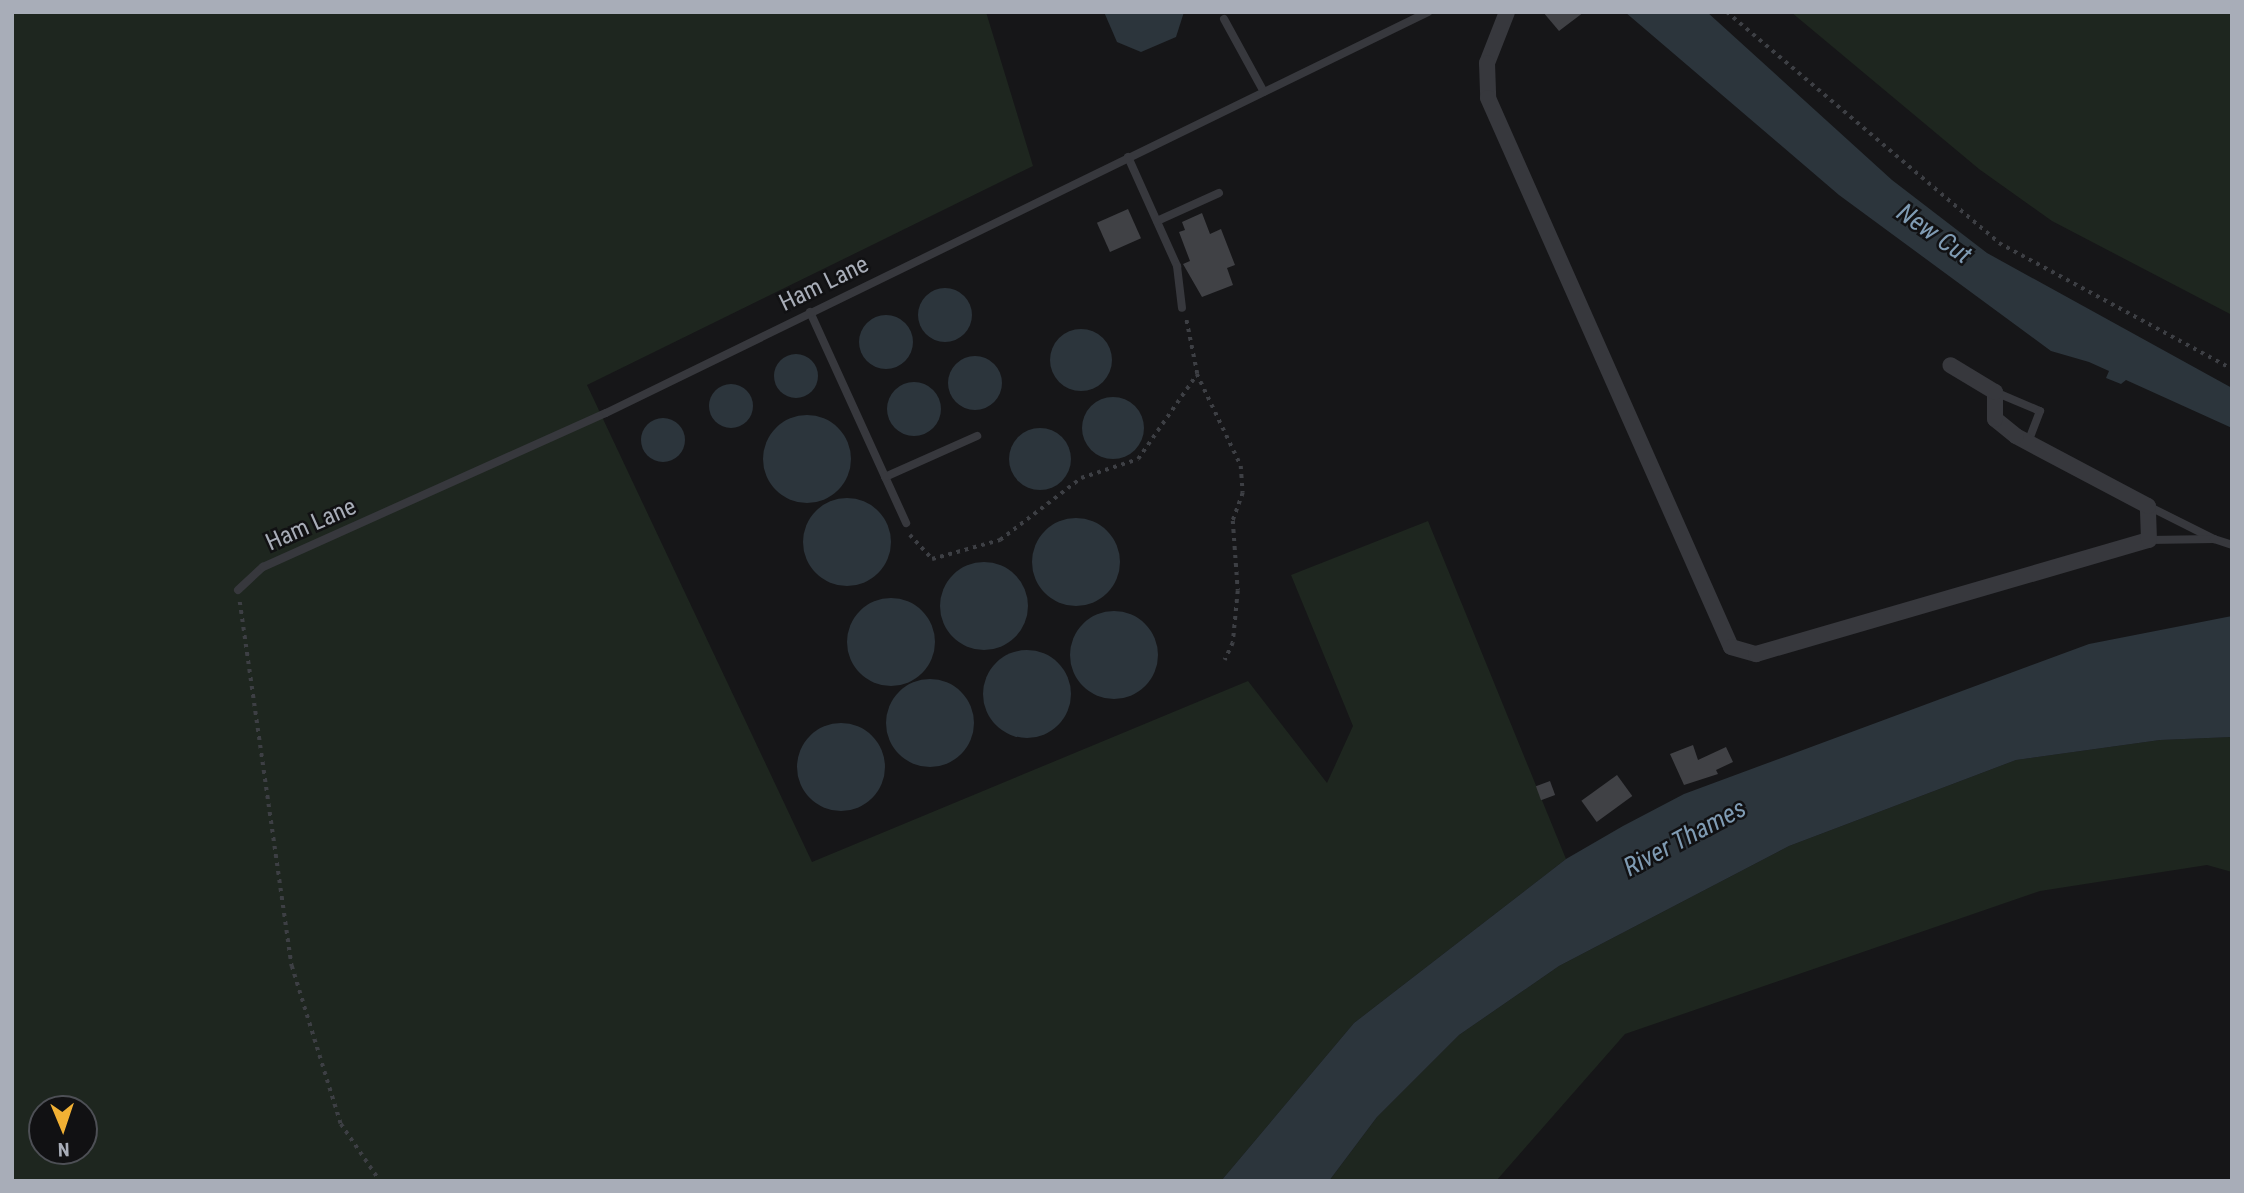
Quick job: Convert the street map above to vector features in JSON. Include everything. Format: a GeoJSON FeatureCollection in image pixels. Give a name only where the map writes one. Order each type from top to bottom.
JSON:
{"type":"FeatureCollection","features":[{"type":"Feature","properties":{"kind":"street"},"geometry":{"type":"LineString","coordinates":[[1507,12],[1487,63],[1489,98],[1731,647],[1742,654],[1756,654],[2149,540],[2148,506],[2028,443],[1995,419],[1995,391],[1950,365]]}},
{"type":"Feature","properties":{"kind":"lane","name":"Ham Lane"},"geometry":{"type":"LineString","coordinates":[[238,590],[264,567],[606,413],[1428,12]]}},
{"type":"Feature","properties":{"kind":"lane"},"geometry":{"type":"LineString","coordinates":[[1224,19],[1264,92]]}},
{"type":"Feature","properties":{"kind":"lane"},"geometry":{"type":"LineString","coordinates":[[1128,157],[1177,266],[1182,308]]}},
{"type":"Feature","properties":{"kind":"lane"},"geometry":{"type":"LineString","coordinates":[[1157,220],[1219,192]]}},
{"type":"Feature","properties":{"kind":"lane"},"geometry":{"type":"LineString","coordinates":[[810,312],[906,523]]}},
{"type":"Feature","properties":{"kind":"lane"},"geometry":{"type":"LineString","coordinates":[[1995,391],[2040,411],[2028,443]]}},
{"type":"Feature","properties":{"kind":"lane"},"geometry":{"type":"LineString","coordinates":[[885,477],[977,436]]}},
{"type":"Feature","properties":{"kind":"lane"},"geometry":{"type":"LineString","coordinates":[[2148,506],[2214,539],[2232,545]]}},
{"type":"Feature","properties":{"kind":"lane"},"geometry":{"type":"LineString","coordinates":[[2149,540],[2214,539]]}},
{"type":"Feature","properties":{"kind":"path"},"geometry":{"type":"LineString","coordinates":[[1727,12],[2000,243],[2232,369]]}},
{"type":"Feature","properties":{"kind":"path"},"geometry":{"type":"LineString","coordinates":[[1182,308],[1198,374],[1241,467],[1243,493],[1233,522],[1238,592],[1233,643],[1225,660]]}},
{"type":"Feature","properties":{"kind":"path"},"geometry":{"type":"LineString","coordinates":[[906,523],[914,545],[932,559],[1000,540],[1081,478],[1138,459],[1198,374]]}},
{"type":"Feature","properties":{"kind":"path"},"geometry":{"type":"LineString","coordinates":[[238,590],[292,966],[341,1124],[380,1181]]}},
{"type":"Feature","properties":{"kind":"shaded area"},"geometry":{"type":"Polygon","coordinates":[[[12,12],[986,12],[1033,166],[587,385],[812,862],[1248,681],[1327,783],[1353,726],[1291,575],[1428,521],[1566,859],[1354,1023],[1221,1181],[12,1181],[12,12]]]}},
{"type":"Feature","properties":{"kind":"shaded area"},"geometry":{"type":"Polygon","coordinates":[[[1791,12],[2232,12],[2232,315],[2052,221],[1979,169],[1791,12]]]}},
{"type":"Feature","properties":{"kind":"shaded area"},"geometry":{"type":"Polygon","coordinates":[[[2232,737],[2232,872],[2207,865],[2040,891],[1625,1034],[1496,1181],[1329,1181],[1377,1117],[1459,1035],[1559,966],[1789,846],[2016,760],[2160,740],[2232,737]]]}},
{"type":"Feature","properties":{"kind":"water"},"geometry":{"type":"Polygon","coordinates":[[[1104,12],[1184,12],[1176,37],[1141,52],[1117,42],[1104,12]]]}},
{"type":"Feature","properties":{"kind":"water","name":"New Cut"},"geometry":{"type":"Polygon","coordinates":[[[1625,12],[1707,12],[1892,180],[1987,253],[2232,388],[2232,428],[2126,380],[2121,384],[2106,378],[2109,371],[2089,362],[2051,351],[1839,195],[1625,12]]]}},
{"type":"Feature","properties":{"kind":"water"},"geometry":{"type":"Polygon","coordinates":[[[945,288],[964,296],[972,315],[964,334],[945,342],[926,334],[918,315],[926,296],[945,288]]]}},
{"type":"Feature","properties":{"kind":"water"},"geometry":{"type":"Polygon","coordinates":[[[886,315],[905,323],[913,342],[905,361],[886,369],[867,361],[859,342],[867,323],[886,315]]]}},
{"type":"Feature","properties":{"kind":"water"},"geometry":{"type":"Polygon","coordinates":[[[1081,329],[1093,331],[1103,338],[1110,348],[1110,372],[1103,382],[1093,389],[1081,391],[1069,389],[1059,382],[1052,372],[1050,360],[1052,348],[1059,338],[1069,331],[1081,329]]]}},
{"type":"Feature","properties":{"kind":"water"},"geometry":{"type":"Polygon","coordinates":[[[796,354],[811,361],[818,376],[811,391],[796,398],[781,391],[774,376],[781,361],[796,354]]]}},
{"type":"Feature","properties":{"kind":"water"},"geometry":{"type":"Polygon","coordinates":[[[975,356],[994,364],[1002,383],[994,402],[975,410],[956,402],[948,383],[956,364],[975,356]]]}},
{"type":"Feature","properties":{"kind":"water"},"geometry":{"type":"Polygon","coordinates":[[[914,382],[933,390],[941,409],[933,428],[914,436],[895,428],[887,409],[895,390],[914,382]]]}},
{"type":"Feature","properties":{"kind":"water"},"geometry":{"type":"Polygon","coordinates":[[[731,384],[746,391],[753,406],[746,421],[731,428],[716,421],[709,406],[716,391],[731,384]]]}},
{"type":"Feature","properties":{"kind":"water"},"geometry":{"type":"Polygon","coordinates":[[[1113,397],[1125,399],[1135,406],[1142,416],[1142,440],[1135,450],[1125,457],[1113,459],[1101,457],[1091,450],[1084,440],[1082,428],[1084,416],[1091,406],[1101,399],[1113,397]]]}},
{"type":"Feature","properties":{"kind":"water"},"geometry":{"type":"Polygon","coordinates":[[[807,415],[824,418],[838,428],[848,442],[851,459],[848,476],[838,490],[824,500],[807,503],[790,500],[776,490],[766,476],[763,459],[766,442],[776,428],[790,418],[807,415]]]}},
{"type":"Feature","properties":{"kind":"water"},"geometry":{"type":"Polygon","coordinates":[[[663,418],[678,425],[685,440],[678,455],[663,462],[648,455],[641,440],[648,425],[663,418]]]}},
{"type":"Feature","properties":{"kind":"water"},"geometry":{"type":"Polygon","coordinates":[[[1040,428],[1052,430],[1062,437],[1069,447],[1069,471],[1062,481],[1052,488],[1040,490],[1028,488],[1018,481],[1011,471],[1009,459],[1011,447],[1018,437],[1028,430],[1040,428]]]}},
{"type":"Feature","properties":{"kind":"water"},"geometry":{"type":"Polygon","coordinates":[[[847,498],[864,501],[878,511],[888,525],[891,542],[888,559],[878,573],[864,583],[847,586],[830,583],[816,573],[806,559],[803,542],[806,525],[816,511],[830,501],[847,498]]]}},
{"type":"Feature","properties":{"kind":"water"},"geometry":{"type":"Polygon","coordinates":[[[1076,518],[1093,521],[1107,531],[1117,545],[1120,562],[1117,579],[1107,593],[1093,603],[1076,606],[1059,603],[1045,593],[1035,579],[1032,562],[1035,545],[1045,531],[1059,521],[1076,518]]]}},
{"type":"Feature","properties":{"kind":"water"},"geometry":{"type":"Polygon","coordinates":[[[984,562],[1001,565],[1015,575],[1025,589],[1028,606],[1025,623],[1015,637],[1001,647],[984,650],[967,647],[953,637],[943,623],[940,606],[943,589],[953,575],[967,565],[984,562]]]}},
{"type":"Feature","properties":{"kind":"water"},"geometry":{"type":"Polygon","coordinates":[[[891,598],[908,601],[922,611],[932,625],[935,642],[932,659],[922,673],[908,683],[891,686],[874,683],[860,673],[850,659],[847,642],[850,625],[860,611],[874,601],[891,598]]]}},
{"type":"Feature","properties":{"kind":"water"},"geometry":{"type":"Polygon","coordinates":[[[1114,611],[1131,614],[1145,624],[1155,638],[1158,655],[1155,672],[1145,686],[1131,696],[1114,699],[1097,696],[1083,686],[1073,672],[1070,655],[1073,638],[1083,624],[1097,614],[1114,611]]]}},
{"type":"Feature","properties":{"kind":"water","name":"River Thames"},"geometry":{"type":"Polygon","coordinates":[[[2232,616],[2232,737],[2160,740],[2016,760],[1789,846],[1559,966],[1459,1035],[1377,1117],[1329,1181],[1221,1181],[1354,1023],[1566,859],[1623,826],[1684,794],[2089,644],[2232,616]]]}},
{"type":"Feature","properties":{"kind":"water"},"geometry":{"type":"Polygon","coordinates":[[[1027,650],[1044,653],[1058,663],[1068,677],[1071,694],[1068,711],[1058,725],[1044,735],[1027,738],[1010,735],[996,725],[986,711],[983,694],[986,677],[996,663],[1010,653],[1027,650]]]}},
{"type":"Feature","properties":{"kind":"water"},"geometry":{"type":"Polygon","coordinates":[[[930,679],[947,682],[961,692],[971,706],[974,723],[971,740],[961,754],[947,764],[930,767],[913,764],[899,754],[889,740],[886,723],[889,706],[899,692],[913,682],[930,679]]]}},
{"type":"Feature","properties":{"kind":"water"},"geometry":{"type":"Polygon","coordinates":[[[841,723],[858,726],[872,736],[882,750],[885,767],[882,784],[872,798],[858,808],[841,811],[824,808],[810,798],[800,784],[797,767],[800,750],[810,736],[824,726],[841,723]]]}},
{"type":"Feature","properties":{"kind":"building"},"geometry":{"type":"Polygon","coordinates":[[[1543,12],[1584,12],[1559,31],[1543,12]]]}},
{"type":"Feature","properties":{"kind":"building"},"geometry":{"type":"Polygon","coordinates":[[[1128,209],[1141,238],[1110,252],[1097,223],[1128,209]]]}},
{"type":"Feature","properties":{"kind":"building"},"geometry":{"type":"Polygon","coordinates":[[[1202,213],[1210,234],[1221,229],[1235,265],[1227,268],[1233,285],[1202,297],[1183,264],[1190,261],[1179,232],[1185,230],[1182,222],[1202,213]]]}},
{"type":"Feature","properties":{"kind":"building"},"geometry":{"type":"Polygon","coordinates":[[[1693,745],[1698,760],[1726,747],[1733,762],[1716,770],[1718,774],[1684,785],[1670,754],[1693,745]]]}},
{"type":"Feature","properties":{"kind":"building"},"geometry":{"type":"Polygon","coordinates":[[[1617,775],[1632,796],[1597,822],[1581,801],[1617,775]]]}},
{"type":"Feature","properties":{"kind":"building"},"geometry":{"type":"Polygon","coordinates":[[[1550,781],[1555,795],[1541,800],[1536,786],[1550,781]]]}}]}
